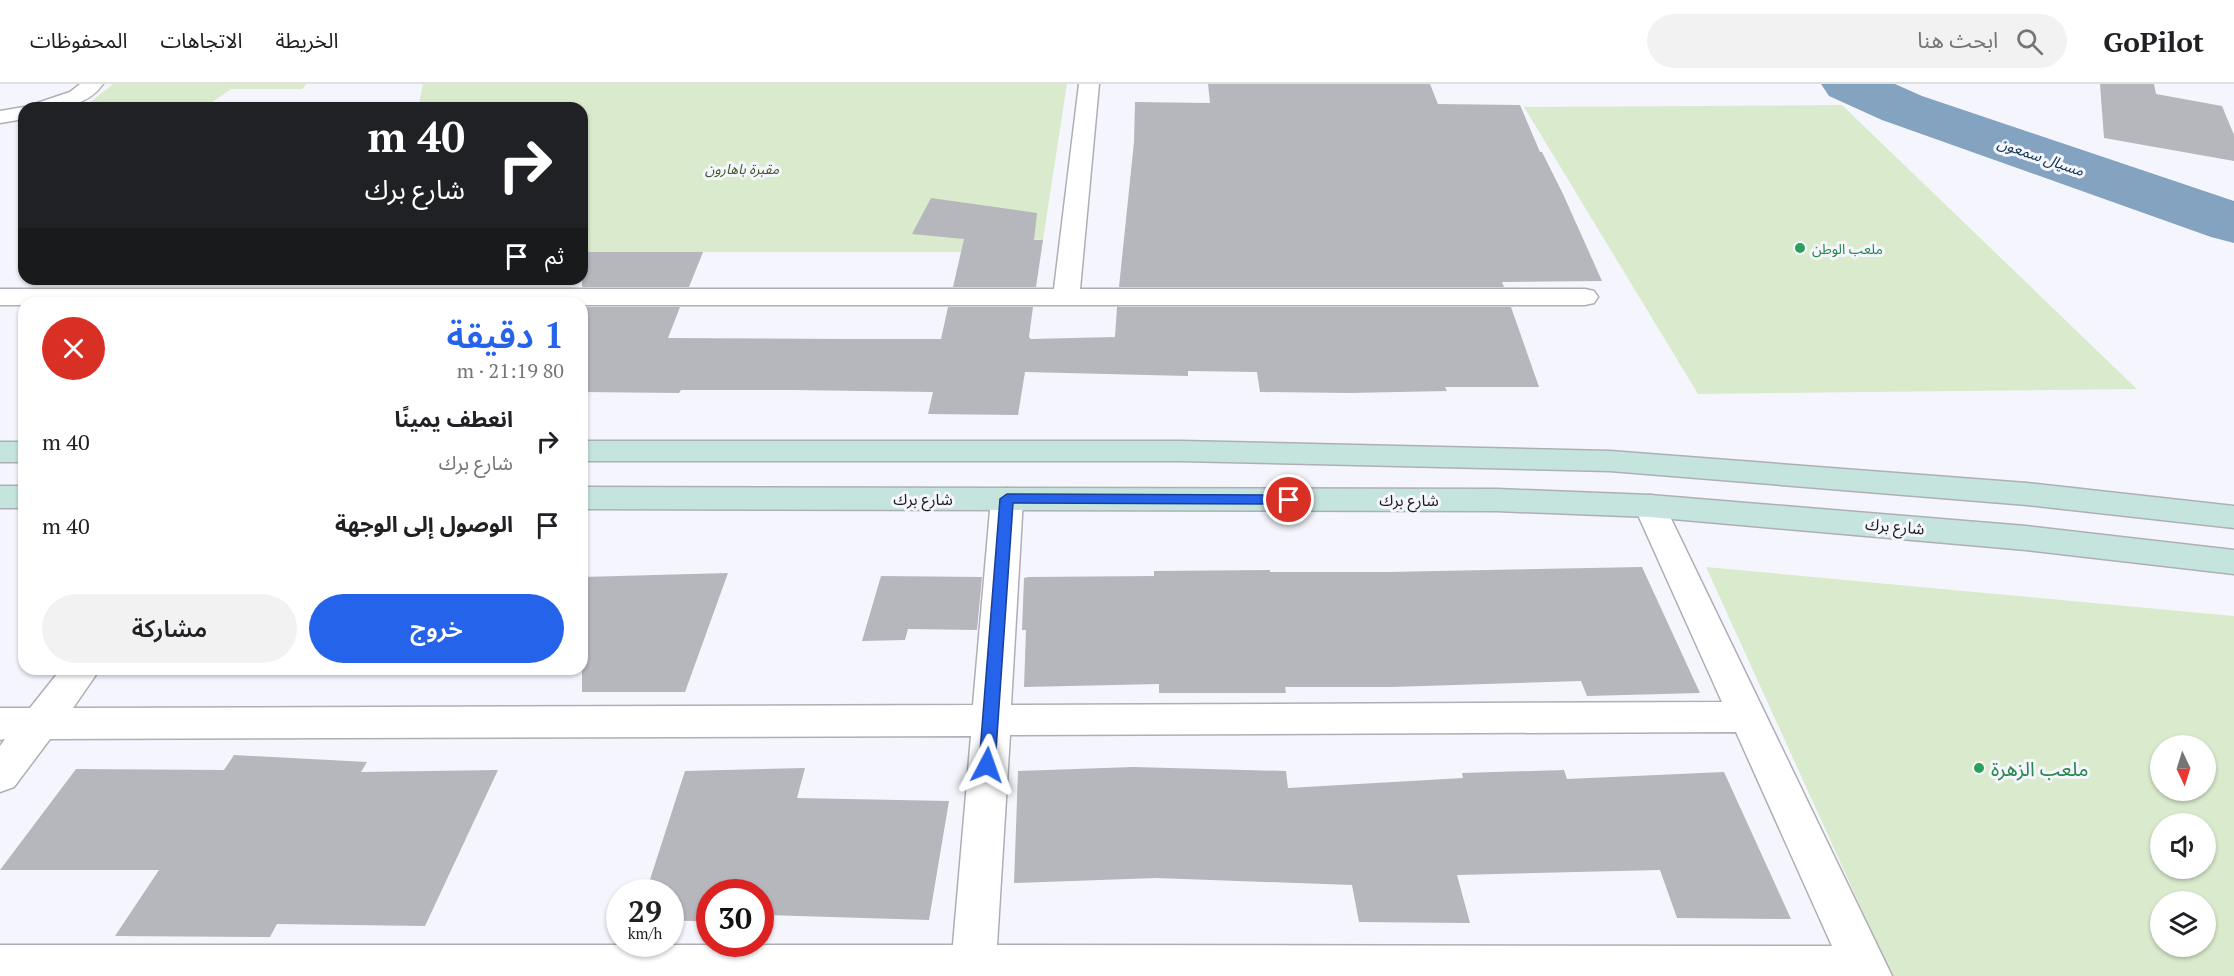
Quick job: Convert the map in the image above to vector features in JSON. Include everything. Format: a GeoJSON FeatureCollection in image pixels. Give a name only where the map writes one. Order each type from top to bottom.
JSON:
{"type":"FeatureCollection","features":[{"type":"Feature","properties":{"kind":"main road"},"geometry":{"type":"LineString","coordinates":[[588,451],[1181,451],[1610,461],[2027,494],[2234,517]]}},
{"type":"Feature","properties":{"kind":"main road"},"geometry":{"type":"LineString","coordinates":[[0,452],[18,452]]}},
{"type":"Feature","properties":{"kind":"main road"},"geometry":{"type":"LineString","coordinates":[[0,497],[18,497]]}},
{"type":"Feature","properties":{"kind":"main road","name":"شارع برك"},"geometry":{"type":"LineString","coordinates":[[588,498],[1497,500],[1650,506],[2026,538],[2234,562]]}},
{"type":"Feature","properties":{"kind":"street"},"geometry":{"type":"LineString","coordinates":[[61,102],[77,96],[93,84]]}},
{"type":"Feature","properties":{"kind":"street"},"geometry":{"type":"LineString","coordinates":[[1066,297],[1089,84]]}},
{"type":"Feature","properties":{"kind":"street"},"geometry":{"type":"LineString","coordinates":[[0,117],[18,114]]}},
{"type":"Feature","properties":{"kind":"street"},"geometry":{"type":"LineString","coordinates":[[0,297],[18,297]]}},
{"type":"Feature","properties":{"kind":"street"},"geometry":{"type":"LineString","coordinates":[[588,299],[1585,297]]}},
{"type":"Feature","properties":{"kind":"street"},"geometry":{"type":"LineString","coordinates":[[973,971],[1007,499]]}},
{"type":"Feature","properties":{"kind":"street"},"geometry":{"type":"LineString","coordinates":[[0,966],[973,971],[1867,972],[1650,506]]}},
{"type":"Feature","properties":{"kind":"street"},"geometry":{"type":"LineString","coordinates":[[0,775],[77,675]]}},
{"type":"Feature","properties":{"kind":"street"},"geometry":{"type":"LineString","coordinates":[[0,724],[1749,717]]}},
{"type":"Feature","properties":{"kind":"green space"},"geometry":{"type":"Polygon","coordinates":[[[113,84],[307,84],[302,89],[231,89],[213,102],[90,102],[113,84]]]}},
{"type":"Feature","properties":{"kind":"green space","name":"مقبرة باهارون"},"geometry":{"type":"Polygon","coordinates":[[[423,84],[1067,84],[1043,240],[1013,239],[961,252],[588,252],[588,102],[419,102],[423,84]]]}},
{"type":"Feature","properties":{"kind":"green space","name":"ملعب الوطن"},"geometry":{"type":"Polygon","coordinates":[[[1842,105],[2137,389],[1698,394],[1524,107],[1842,105]]]}},
{"type":"Feature","properties":{"kind":"green space","name":"ملعب الزهرة"},"geometry":{"type":"Polygon","coordinates":[[[1706,567],[2234,616],[2234,976],[1892,976],[1706,567]]]}},
{"type":"Feature","properties":{"kind":"building"},"geometry":{"type":"Polygon","coordinates":[[[1208,84],[1430,84],[1438,104],[1520,105],[1602,281],[1502,282],[1504,287],[1119,287],[1134,142],[1135,102],[1210,103],[1208,84]]]}},
{"type":"Feature","properties":{"kind":"building"},"geometry":{"type":"Polygon","coordinates":[[[2100,84],[2154,84],[2156,94],[2222,106],[2234,135],[2234,161],[2104,138],[2100,84]]]}},
{"type":"Feature","properties":{"kind":"building"},"geometry":{"type":"Polygon","coordinates":[[[931,198],[1037,213],[1034,240],[1043,240],[1036,287],[953,287],[964,239],[912,234],[931,198]]]}},
{"type":"Feature","properties":{"kind":"building"},"geometry":{"type":"Polygon","coordinates":[[[588,252],[703,252],[689,287],[582,287],[582,285],[588,285],[588,252]]]}},
{"type":"Feature","properties":{"kind":"building"},"geometry":{"type":"Polygon","coordinates":[[[588,307],[680,307],[668,338],[941,339],[948,307],[1033,307],[1029,337],[1031,339],[1115,337],[1117,307],[1511,307],[1539,387],[1445,387],[1447,391],[1349,393],[1260,392],[1257,372],[1188,371],[1188,376],[1025,372],[1018,415],[928,414],[933,392],[681,390],[679,393],[588,392],[588,307]]]}},
{"type":"Feature","properties":{"kind":"building"},"geometry":{"type":"Polygon","coordinates":[[[1642,567],[1700,693],[1587,696],[1581,681],[1391,687],[1285,687],[1286,693],[1159,693],[1159,684],[1024,687],[1026,630],[1022,630],[1024,578],[1028,577],[1154,576],[1154,571],[1387,572],[1642,567]]]}},
{"type":"Feature","properties":{"kind":"building"},"geometry":{"type":"Polygon","coordinates":[[[728,573],[685,692],[582,692],[582,675],[588,675],[588,577],[728,573]]]}},
{"type":"Feature","properties":{"kind":"building"},"geometry":{"type":"Polygon","coordinates":[[[881,576],[982,577],[977,630],[908,629],[905,640],[862,641],[881,576]]]}},
{"type":"Feature","properties":{"kind":"building"},"geometry":{"type":"Polygon","coordinates":[[[234,755],[367,762],[361,772],[498,770],[425,926],[277,924],[270,937],[115,936],[159,870],[0,870],[76,769],[224,770],[234,755]]]}},
{"type":"Feature","properties":{"kind":"building"},"geometry":{"type":"Polygon","coordinates":[[[1133,767],[1286,771],[1288,788],[1463,778],[1462,773],[1564,770],[1567,779],[1724,772],[1791,919],[1677,918],[1660,870],[1457,875],[1470,923],[1359,922],[1352,885],[1156,878],[1014,883],[1018,771],[1133,767]]]}},
{"type":"Feature","properties":{"kind":"building"},"geometry":{"type":"Polygon","coordinates":[[[805,768],[797,798],[949,801],[929,920],[774,915],[774,879],[696,879],[696,921],[684,921],[684,879],[650,879],[685,771],[805,768]]]}},
{"type":"Feature","properties":{"kind":"waterway","name":"مسيال سمعون"},"geometry":{"type":"LineString","coordinates":[[1849,84],[1902,108],[2234,223]]}},
{"type":"Feature","properties":{"kind":"place","name":"ملعب الوطن"},"geometry":{"type":"Point","coordinates":[1800,248]}},
{"type":"Feature","properties":{"kind":"place","name":"ملعب الزهرة"},"geometry":{"type":"Point","coordinates":[1979,768]}},
{"type":"Feature","properties":{"kind":"route"},"geometry":{"type":"LineString","coordinates":[[987,765],[1007,499],[1289,500]]}}]}
